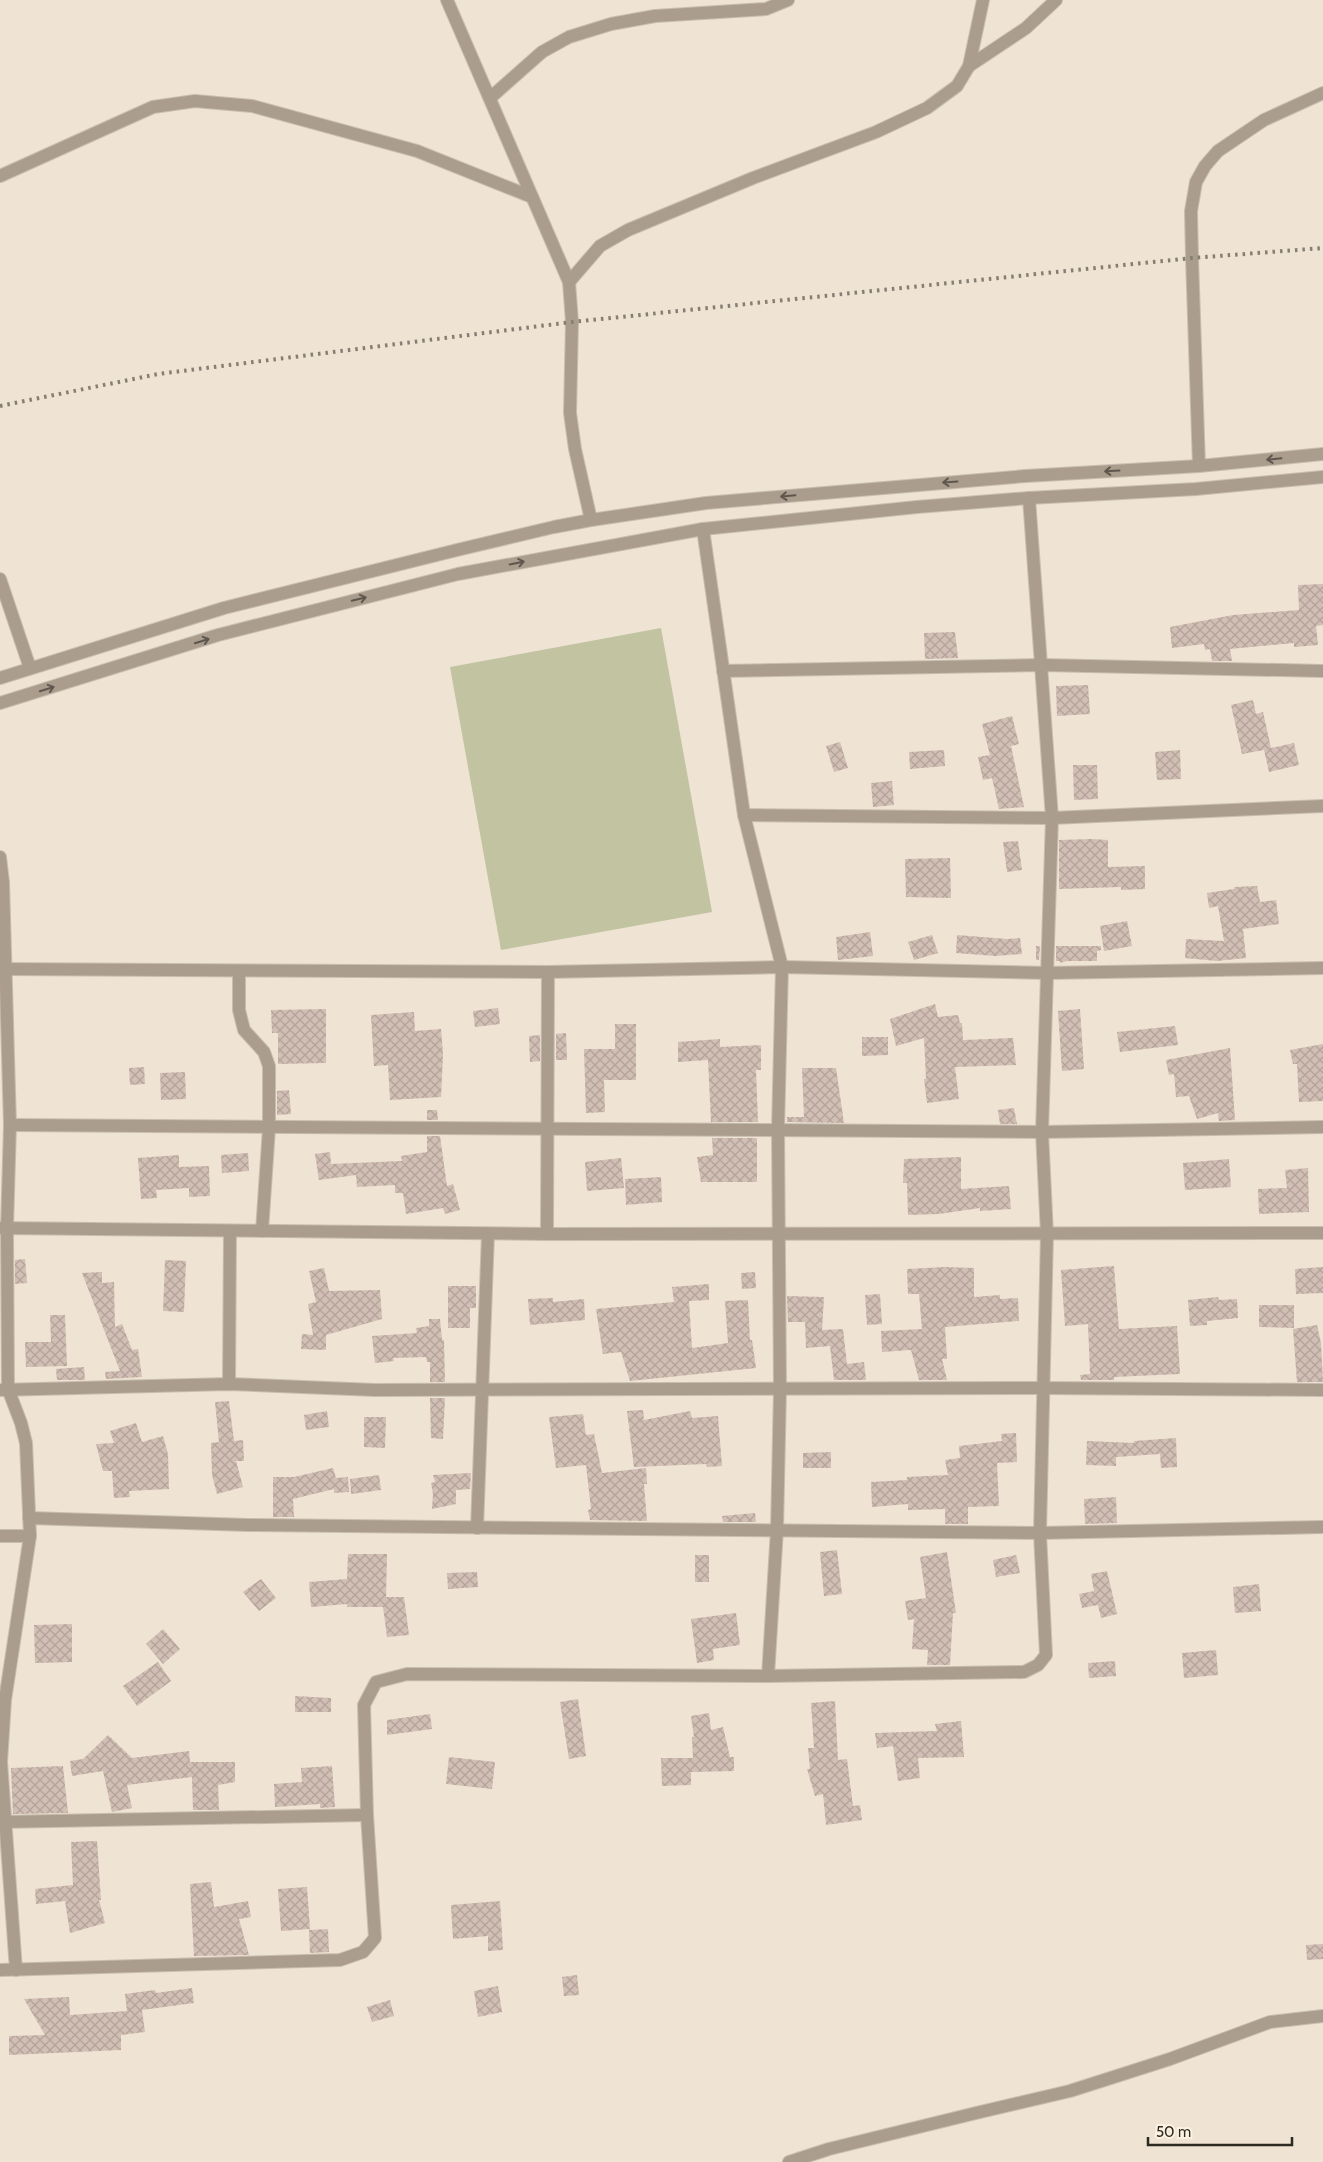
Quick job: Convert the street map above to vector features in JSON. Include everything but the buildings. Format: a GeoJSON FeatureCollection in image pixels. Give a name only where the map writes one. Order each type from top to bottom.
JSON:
{"type":"FeatureCollection","features":[{"type":"Feature","properties":{"kind":"street"},"geometry":{"type":"LineString","coordinates":[[447,0],[569,282],[572,322],[570,414],[575,448],[591,520]]}},
{"type":"Feature","properties":{"kind":"street"},"geometry":{"type":"LineString","coordinates":[[490,98],[542,52],[569,37],[610,24],[656,16],[766,9],[788,0]]}},
{"type":"Feature","properties":{"kind":"street"},"geometry":{"type":"LineString","coordinates":[[569,282],[600,246],[628,230],[736,185],[876,132],[927,108],[957,86],[969,66],[983,0]]}},
{"type":"Feature","properties":{"kind":"street"},"geometry":{"type":"LineString","coordinates":[[969,66],[1026,28],[1056,0]]}},
{"type":"Feature","properties":{"kind":"street"},"geometry":{"type":"LineString","coordinates":[[1199,466],[1191,211],[1196,182],[1205,166],[1218,151],[1264,120],[1323,93]]}},
{"type":"Feature","properties":{"kind":"street"},"geometry":{"type":"LineString","coordinates":[[0,176],[154,107],[195,101],[252,106],[416,151],[532,197]]}},
{"type":"Feature","properties":{"kind":"street"},"geometry":{"type":"LineString","coordinates":[[0,678],[224,608],[554,526],[706,502],[1017,477],[1199,466],[1323,454]]}},
{"type":"Feature","properties":{"kind":"street"},"geometry":{"type":"LineString","coordinates":[[0,703],[218,636],[458,574],[703,529],[917,507],[1029,498],[1196,489],[1323,478]]}},
{"type":"Feature","properties":{"kind":"street"},"geometry":{"type":"LineString","coordinates":[[0,1970],[340,1960],[362,1952],[375,1938],[367,1815],[364,1705],[376,1682],[407,1674],[768,1676],[1024,1672],[1038,1665],[1046,1655],[1040,1533],[1047,1234],[1042,1132],[1052,818],[1029,498]]}},
{"type":"Feature","properties":{"kind":"street"},"geometry":{"type":"LineString","coordinates":[[703,529],[744,815],[782,967],[778,1128],[780,1389],[777,1529],[768,1676]]}},
{"type":"Feature","properties":{"kind":"street"},"geometry":{"type":"LineString","coordinates":[[0,579],[30,668]]}},
{"type":"Feature","properties":{"kind":"street"},"geometry":{"type":"LineString","coordinates":[[723,671],[1042,665],[1323,671]]}},
{"type":"Feature","properties":{"kind":"street"},"geometry":{"type":"LineString","coordinates":[[744,815],[1052,818],[1323,806]]}},
{"type":"Feature","properties":{"kind":"street"},"geometry":{"type":"LineString","coordinates":[[0,857],[10,1125],[3,1228],[4,1390],[21,1423],[26,1444],[30,1536],[5,1700],[1,1762],[2,1822],[16,1970]]}},
{"type":"Feature","properties":{"kind":"street"},"geometry":{"type":"LineString","coordinates":[[3,969],[239,972],[395,970],[548,972],[782,967],[1048,973],[1323,968]]}},
{"type":"Feature","properties":{"kind":"street"},"geometry":{"type":"LineString","coordinates":[[239,972],[239,1010],[244,1030],[264,1052],[269,1066],[268,1128],[262,1231]]}},
{"type":"Feature","properties":{"kind":"street"},"geometry":{"type":"LineString","coordinates":[[547,1234],[548,972]]}},
{"type":"Feature","properties":{"kind":"street"},"geometry":{"type":"LineString","coordinates":[[10,1125],[268,1128],[778,1128],[1042,1132],[1323,1127]]}},
{"type":"Feature","properties":{"kind":"street"},"geometry":{"type":"LineString","coordinates":[[3,1228],[488,1234],[1323,1233]]}},
{"type":"Feature","properties":{"kind":"street"},"geometry":{"type":"LineString","coordinates":[[229,1384],[230,1230]]}},
{"type":"Feature","properties":{"kind":"street"},"geometry":{"type":"LineString","coordinates":[[477,1528],[488,1234]]}},
{"type":"Feature","properties":{"kind":"street"},"geometry":{"type":"LineString","coordinates":[[4,1390],[229,1384],[375,1390],[1044,1388],[1323,1390]]}},
{"type":"Feature","properties":{"kind":"street"},"geometry":{"type":"LineString","coordinates":[[29,1518],[248,1526],[777,1529],[1040,1533],[1323,1528]]}},
{"type":"Feature","properties":{"kind":"street"},"geometry":{"type":"LineString","coordinates":[[0,1536],[30,1536]]}},
{"type":"Feature","properties":{"kind":"street"},"geometry":{"type":"LineString","coordinates":[[2,1822],[367,1815]]}},
{"type":"Feature","properties":{"kind":"street"},"geometry":{"type":"LineString","coordinates":[[790,2162],[829,2150],[967,2115],[1070,2091],[1170,2059],[1270,2022],[1323,2016]]}},
{"type":"Feature","properties":{"kind":"green space"},"geometry":{"type":"Polygon","coordinates":[[[661,628],[712,912],[501,950],[450,667],[661,628]]]}},
{"type":"Feature","properties":{"kind":"railway"},"geometry":{"type":"LineString","coordinates":[[0,406],[158,374],[572,322],[1192,258],[1323,248]]}}]}
